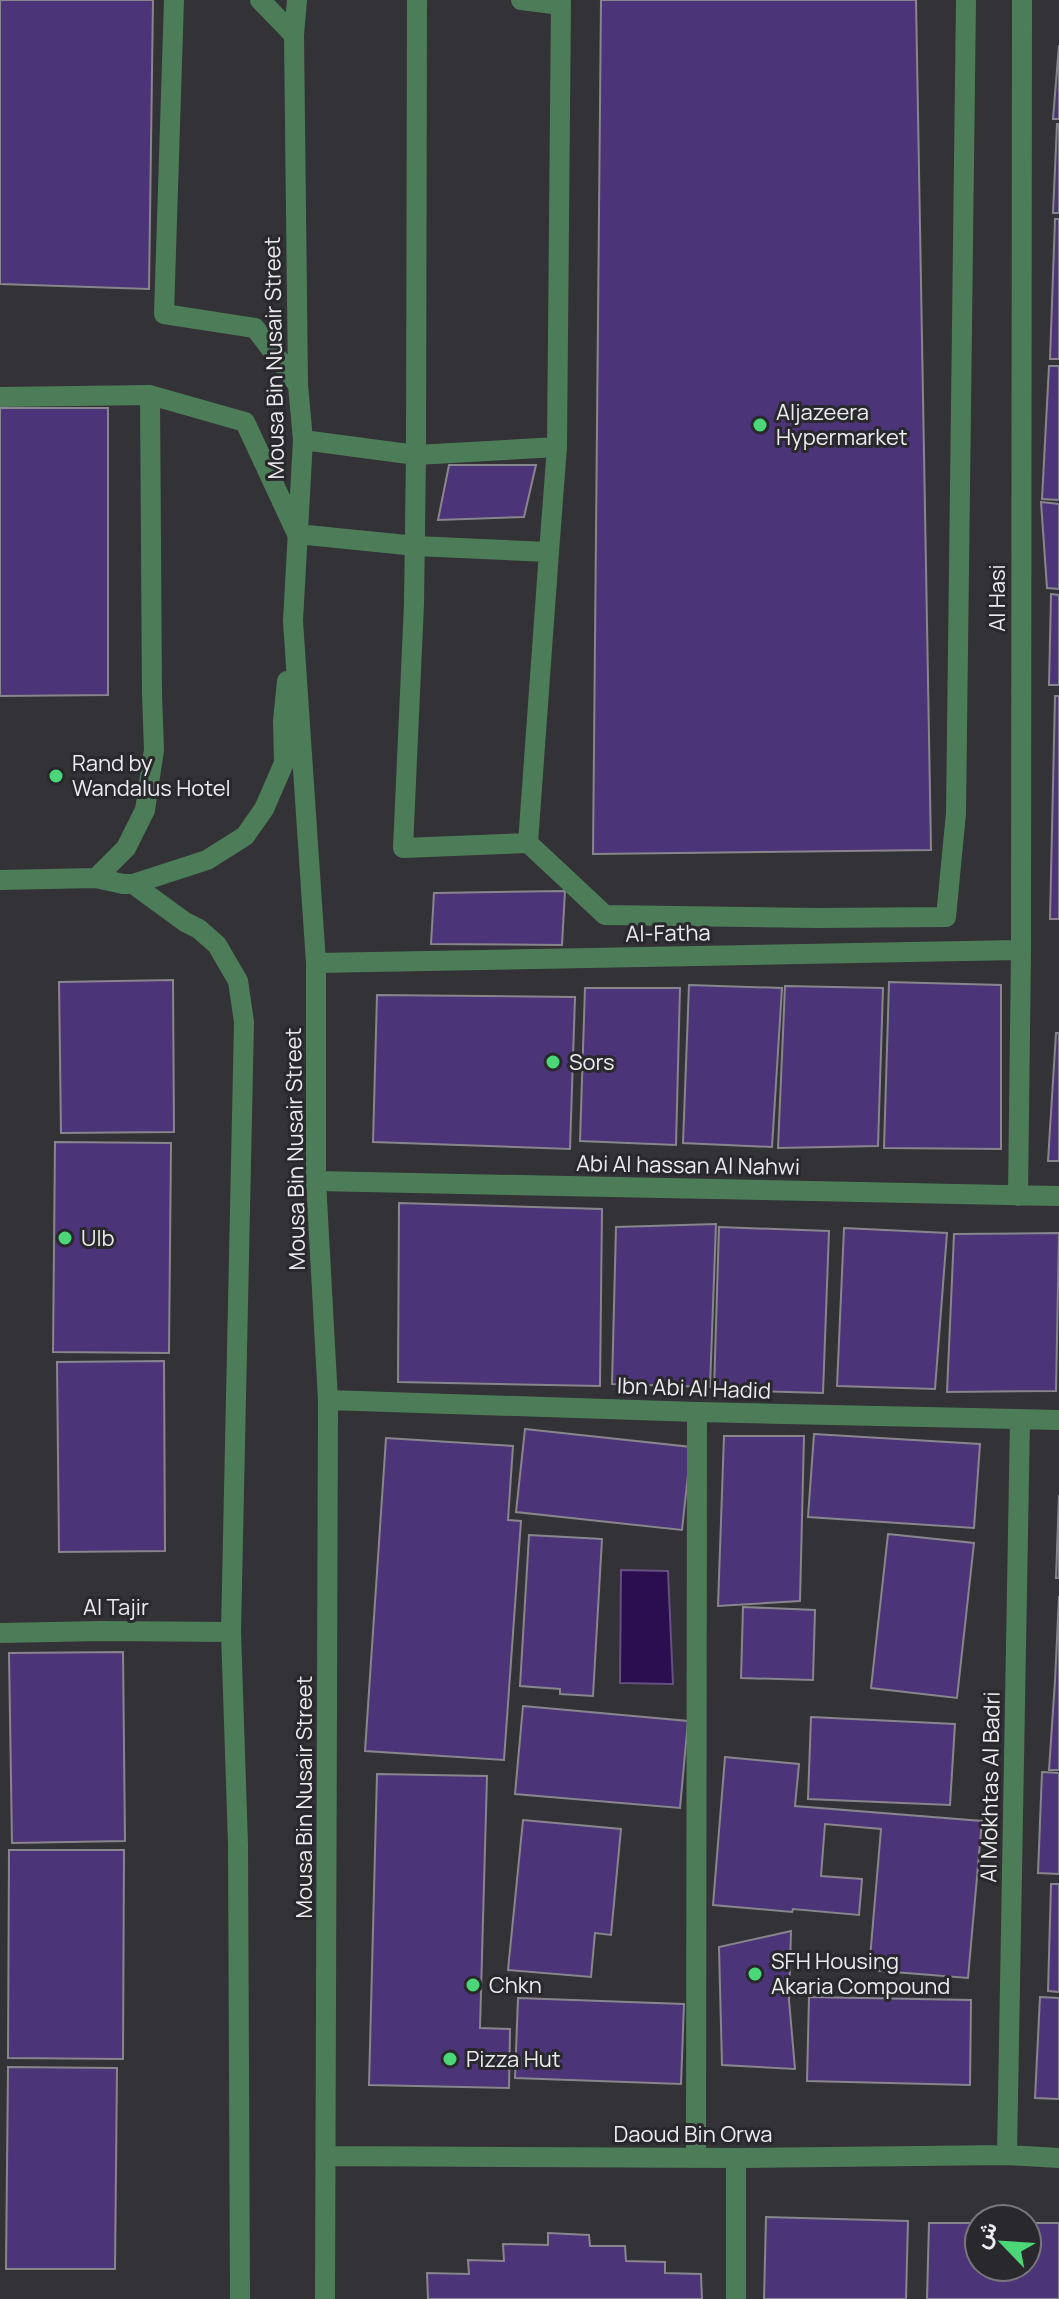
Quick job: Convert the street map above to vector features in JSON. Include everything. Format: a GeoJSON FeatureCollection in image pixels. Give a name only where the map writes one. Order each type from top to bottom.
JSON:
{"type":"FeatureCollection","features":[{"type":"Feature","properties":{"kind":"street"},"geometry":{"type":"LineString","coordinates":[[174,0],[164,314],[255,328],[298,385]]}},
{"type":"Feature","properties":{"kind":"street"},"geometry":{"type":"LineString","coordinates":[[260,0],[294,35]]}},
{"type":"Feature","properties":{"kind":"street","name":"Mousa Bin Nusair Street"},"geometry":{"type":"LineString","coordinates":[[297,0],[294,35],[298,385],[303,440],[293,621],[316,963],[316,1181],[328,1400],[325,2299]]}},
{"type":"Feature","properties":{"kind":"street"},"geometry":{"type":"LineString","coordinates":[[417,0],[416,546],[403,848],[528,843],[605,915],[818,918],[946,917],[956,813],[966,0]]}},
{"type":"Feature","properties":{"kind":"street"},"geometry":{"type":"LineString","coordinates":[[521,0],[561,2],[557,447],[528,843]]}},
{"type":"Feature","properties":{"kind":"street","name":"Al Hasi"},"geometry":{"type":"LineString","coordinates":[[1018,1196],[1022,0]]}},
{"type":"Feature","properties":{"kind":"street"},"geometry":{"type":"LineString","coordinates":[[0,397],[150,395],[245,422],[297,534],[416,546],[549,552]]}},
{"type":"Feature","properties":{"kind":"street"},"geometry":{"type":"LineString","coordinates":[[96,878],[126,848],[145,810],[154,750],[150,395]]}},
{"type":"Feature","properties":{"kind":"street"},"geometry":{"type":"LineString","coordinates":[[303,440],[416,455],[557,447]]}},
{"type":"Feature","properties":{"kind":"street"},"geometry":{"type":"LineString","coordinates":[[0,880],[96,878],[133,884],[207,860],[245,836],[264,809],[284,763],[283,721],[293,621]]}},
{"type":"Feature","properties":{"kind":"street"},"geometry":{"type":"LineString","coordinates":[[133,884],[217,945],[238,981],[244,1022],[231,1632],[238,1844],[240,2299]]}},
{"type":"Feature","properties":{"kind":"street","name":"Al-Fatha"},"geometry":{"type":"LineString","coordinates":[[316,963],[1021,950]]}},
{"type":"Feature","properties":{"kind":"street","name":"Abi Al hassan Al Nahwi"},"geometry":{"type":"LineString","coordinates":[[316,1181],[1059,1196]]}},
{"type":"Feature","properties":{"kind":"street","name":"Ibn Abi Al Hadid"},"geometry":{"type":"LineString","coordinates":[[328,1400],[1059,1420]]}},
{"type":"Feature","properties":{"kind":"street"},"geometry":{"type":"LineString","coordinates":[[696,2158],[697,1412]]}},
{"type":"Feature","properties":{"kind":"street","name":"Al Mokhtas Al Badri"},"geometry":{"type":"LineString","coordinates":[[1007,2155],[1020,1420]]}},
{"type":"Feature","properties":{"kind":"street","name":"Al Tajir"},"geometry":{"type":"LineString","coordinates":[[0,1633],[231,1632]]}},
{"type":"Feature","properties":{"kind":"street","name":"Daoud Bin Orwa"},"geometry":{"type":"LineString","coordinates":[[327,2156],[736,2158],[1007,2155],[1059,2158]]}},
{"type":"Feature","properties":{"kind":"street"},"geometry":{"type":"LineString","coordinates":[[736,2158],[736,2299]]}},
{"type":"Feature","properties":{"kind":"shaded area"},"geometry":{"type":"Polygon","coordinates":[[[621,1570],[668,1571],[673,1684],[620,1683],[621,1570]]]}},
{"type":"Feature","properties":{"kind":"building"},"geometry":{"type":"Polygon","coordinates":[[[0,0],[153,0],[149,289],[0,284],[0,0]]]}},
{"type":"Feature","properties":{"kind":"building","name":"Aljazeera Hypermarket"},"geometry":{"type":"Polygon","coordinates":[[[601,0],[916,0],[931,850],[593,854],[601,0]]]}},
{"type":"Feature","properties":{"kind":"building"},"geometry":{"type":"Polygon","coordinates":[[[1059,45],[1059,119],[1053,119],[1059,45]]]}},
{"type":"Feature","properties":{"kind":"building"},"geometry":{"type":"Polygon","coordinates":[[[1057,124],[1059,213],[1053,213],[1057,124]]]}},
{"type":"Feature","properties":{"kind":"building"},"geometry":{"type":"Polygon","coordinates":[[[1055,219],[1059,219],[1059,359],[1050,359],[1055,219]]]}},
{"type":"Feature","properties":{"kind":"building"},"geometry":{"type":"Polygon","coordinates":[[[1049,366],[1059,366],[1059,500],[1042,499],[1049,366]]]}},
{"type":"Feature","properties":{"kind":"building"},"geometry":{"type":"Polygon","coordinates":[[[0,408],[108,408],[108,695],[0,696],[0,408]]]}},
{"type":"Feature","properties":{"kind":"building"},"geometry":{"type":"Polygon","coordinates":[[[449,465],[536,465],[524,517],[438,520],[449,465]]]}},
{"type":"Feature","properties":{"kind":"building"},"geometry":{"type":"Polygon","coordinates":[[[1041,502],[1059,504],[1059,589],[1047,588],[1041,502]]]}},
{"type":"Feature","properties":{"kind":"building"},"geometry":{"type":"Polygon","coordinates":[[[1051,594],[1059,595],[1059,685],[1049,685],[1051,594]]]}},
{"type":"Feature","properties":{"kind":"building"},"geometry":{"type":"Polygon","coordinates":[[[1055,696],[1059,696],[1059,919],[1050,919],[1055,696]]]}},
{"type":"Feature","properties":{"kind":"building"},"geometry":{"type":"Polygon","coordinates":[[[565,891],[562,945],[431,944],[434,893],[565,891]]]}},
{"type":"Feature","properties":{"kind":"building"},"geometry":{"type":"Polygon","coordinates":[[[173,980],[174,1132],[61,1133],[59,982],[173,980]]]}},
{"type":"Feature","properties":{"kind":"building"},"geometry":{"type":"Polygon","coordinates":[[[889,982],[1001,985],[1001,1149],[884,1148],[889,982]]]}},
{"type":"Feature","properties":{"kind":"building"},"geometry":{"type":"Polygon","coordinates":[[[689,985],[782,988],[772,1147],[683,1143],[689,985]]]}},
{"type":"Feature","properties":{"kind":"building"},"geometry":{"type":"Polygon","coordinates":[[[785,986],[883,988],[878,1146],[778,1148],[785,986]]]}},
{"type":"Feature","properties":{"kind":"building"},"geometry":{"type":"Polygon","coordinates":[[[585,988],[680,988],[676,1145],[580,1141],[585,988]]]}},
{"type":"Feature","properties":{"kind":"building"},"geometry":{"type":"Polygon","coordinates":[[[377,995],[575,997],[570,1149],[373,1142],[377,995]]]}},
{"type":"Feature","properties":{"kind":"building"},"geometry":{"type":"Polygon","coordinates":[[[1056,1033],[1059,1033],[1059,1161],[1048,1161],[1056,1033]]]}},
{"type":"Feature","properties":{"kind":"building"},"geometry":{"type":"Polygon","coordinates":[[[55,1142],[171,1143],[169,1353],[53,1352],[55,1142]]]}},
{"type":"Feature","properties":{"kind":"building"},"geometry":{"type":"Polygon","coordinates":[[[399,1203],[602,1209],[600,1386],[398,1382],[399,1203]]]}},
{"type":"Feature","properties":{"kind":"building"},"geometry":{"type":"Polygon","coordinates":[[[716,1224],[710,1387],[612,1384],[616,1227],[716,1224]]]}},
{"type":"Feature","properties":{"kind":"building"},"geometry":{"type":"Polygon","coordinates":[[[719,1227],[829,1231],[823,1393],[714,1390],[719,1227]]]}},
{"type":"Feature","properties":{"kind":"building"},"geometry":{"type":"Polygon","coordinates":[[[844,1228],[947,1233],[935,1389],[837,1386],[844,1228]]]}},
{"type":"Feature","properties":{"kind":"building"},"geometry":{"type":"Polygon","coordinates":[[[1059,1233],[1056,1391],[947,1392],[954,1234],[1059,1233]]]}},
{"type":"Feature","properties":{"kind":"building"},"geometry":{"type":"Polygon","coordinates":[[[164,1361],[165,1551],[59,1552],[57,1362],[164,1361]]]}},
{"type":"Feature","properties":{"kind":"building"},"geometry":{"type":"Polygon","coordinates":[[[525,1429],[691,1447],[682,1530],[516,1512],[525,1429]]]}},
{"type":"Feature","properties":{"kind":"building"},"geometry":{"type":"Polygon","coordinates":[[[814,1434],[980,1444],[974,1528],[808,1517],[814,1434]]]}},
{"type":"Feature","properties":{"kind":"building"},"geometry":{"type":"Polygon","coordinates":[[[724,1436],[804,1436],[800,1601],[718,1606],[724,1436]]]}},
{"type":"Feature","properties":{"kind":"building"},"geometry":{"type":"Polygon","coordinates":[[[386,1438],[513,1446],[508,1520],[521,1521],[504,1760],[365,1751],[386,1438]]]}},
{"type":"Feature","properties":{"kind":"building"},"geometry":{"type":"Polygon","coordinates":[[[1059,1495],[1059,1578],[1056,1578],[1059,1495]]]}},
{"type":"Feature","properties":{"kind":"building"},"geometry":{"type":"Polygon","coordinates":[[[888,1534],[974,1543],[957,1698],[871,1688],[888,1534]]]}},
{"type":"Feature","properties":{"kind":"building"},"geometry":{"type":"Polygon","coordinates":[[[529,1535],[602,1539],[593,1696],[560,1694],[560,1689],[520,1686],[529,1535]]]}},
{"type":"Feature","properties":{"kind":"building"},"geometry":{"type":"Polygon","coordinates":[[[1059,1596],[1059,1770],[1049,1770],[1055,1681],[1059,1596]]]}},
{"type":"Feature","properties":{"kind":"building"},"geometry":{"type":"Polygon","coordinates":[[[743,1607],[815,1610],[813,1680],[741,1678],[743,1607]]]}},
{"type":"Feature","properties":{"kind":"building"},"geometry":{"type":"Polygon","coordinates":[[[123,1652],[125,1841],[12,1843],[9,1653],[123,1652]]]}},
{"type":"Feature","properties":{"kind":"building"},"geometry":{"type":"Polygon","coordinates":[[[523,1706],[688,1721],[680,1808],[515,1794],[523,1706]]]}},
{"type":"Feature","properties":{"kind":"building"},"geometry":{"type":"Polygon","coordinates":[[[811,1717],[955,1724],[950,1805],[808,1799],[811,1717]]]}},
{"type":"Feature","properties":{"kind":"building"},"geometry":{"type":"Polygon","coordinates":[[[725,1757],[799,1764],[795,1806],[982,1821],[968,1978],[869,1970],[881,1829],[825,1824],[821,1876],[862,1879],[859,1915],[713,1905],[725,1757]]]}},
{"type":"Feature","properties":{"kind":"building"},"geometry":{"type":"Polygon","coordinates":[[[1042,1772],[1059,1773],[1059,1874],[1038,1873],[1042,1772]]]}},
{"type":"Feature","properties":{"kind":"building"},"geometry":{"type":"Polygon","coordinates":[[[377,1774],[487,1776],[480,2028],[510,2029],[509,2088],[369,2085],[377,1774]]]}},
{"type":"Feature","properties":{"kind":"building"},"geometry":{"type":"Polygon","coordinates":[[[523,1820],[621,1829],[611,1935],[595,1933],[591,1977],[508,1970],[523,1820]]]}},
{"type":"Feature","properties":{"kind":"building"},"geometry":{"type":"Polygon","coordinates":[[[9,1850],[124,1850],[123,2059],[8,2058],[9,1850]]]}},
{"type":"Feature","properties":{"kind":"building"},"geometry":{"type":"Polygon","coordinates":[[[1051,1884],[1059,1884],[1059,1992],[1048,1991],[1051,1884]]]}},
{"type":"Feature","properties":{"kind":"building","name":"SFH Housing Akaria Compound"},"geometry":{"type":"Polygon","coordinates":[[[791,1931],[789,2000],[795,2069],[722,2065],[719,1947],[791,1931]]]}},
{"type":"Feature","properties":{"kind":"building"},"geometry":{"type":"Polygon","coordinates":[[[809,1997],[971,2000],[970,2085],[807,2081],[809,1997]]]}},
{"type":"Feature","properties":{"kind":"building"},"geometry":{"type":"Polygon","coordinates":[[[1040,1997],[1059,1998],[1059,2099],[1035,2098],[1040,1997]]]}},
{"type":"Feature","properties":{"kind":"building"},"geometry":{"type":"Polygon","coordinates":[[[518,1998],[684,2004],[681,2084],[515,2078],[518,1998]]]}},
{"type":"Feature","properties":{"kind":"building"},"geometry":{"type":"Polygon","coordinates":[[[8,2067],[117,2068],[115,2269],[6,2269],[8,2067]]]}},
{"type":"Feature","properties":{"kind":"building"},"geometry":{"type":"Polygon","coordinates":[[[766,2217],[908,2221],[906,2299],[764,2299],[766,2217]]]}},
{"type":"Feature","properties":{"kind":"building"},"geometry":{"type":"Polygon","coordinates":[[[929,2223],[963,2223],[963,2283],[1043,2283],[1043,2223],[1059,2223],[1059,2299],[927,2299],[929,2223]]]}},
{"type":"Feature","properties":{"kind":"building"},"geometry":{"type":"Polygon","coordinates":[[[548,2233],[589,2235],[590,2246],[625,2246],[626,2261],[665,2262],[665,2273],[701,2274],[702,2299],[428,2299],[427,2273],[469,2274],[468,2260],[504,2261],[503,2244],[548,2245],[548,2233]]]}},
{"type":"Feature","properties":{"kind":"place","name":"Aljazeera Hypermarket"},"geometry":{"type":"Point","coordinates":[760,425]}},
{"type":"Feature","properties":{"kind":"place","name":"Rand by Wandalus Hotel"},"geometry":{"type":"Point","coordinates":[56,776]}},
{"type":"Feature","properties":{"kind":"place","name":"Sors"},"geometry":{"type":"Point","coordinates":[553,1062]}},
{"type":"Feature","properties":{"kind":"place","name":"Ulb"},"geometry":{"type":"Point","coordinates":[65,1238]}},
{"type":"Feature","properties":{"kind":"place","name":"SFH Housing Akaria Compound"},"geometry":{"type":"Point","coordinates":[755,1974]}},
{"type":"Feature","properties":{"kind":"place","name":"Chkn"},"geometry":{"type":"Point","coordinates":[473,1985]}},
{"type":"Feature","properties":{"kind":"place","name":"Pizza Hut"},"geometry":{"type":"Point","coordinates":[450,2059]}}]}
